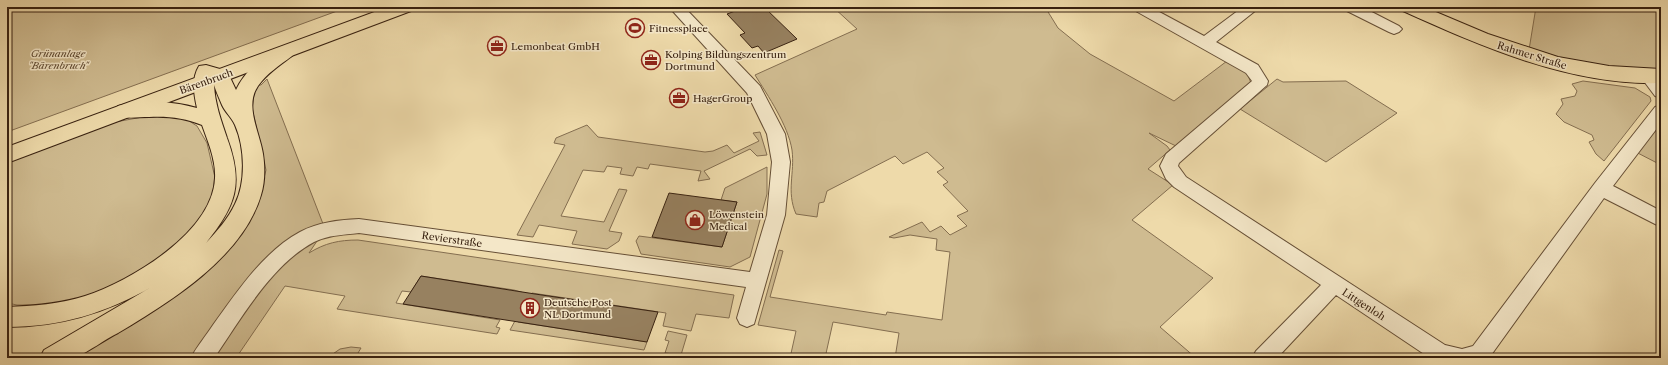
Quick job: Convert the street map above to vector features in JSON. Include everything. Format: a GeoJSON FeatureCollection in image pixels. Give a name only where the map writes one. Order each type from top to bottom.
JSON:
{"type":"FeatureCollection","features":[{"type":"Feature","properties":{"kind":"main road","name":"Bärenbruch"},"geometry":{"type":"LineString","coordinates":[[7,155],[125,112],[209,76],[380,7]]}},
{"type":"Feature","properties":{"kind":"main road","name":"Bärenbruch"},"geometry":{"type":"LineString","coordinates":[[7,143],[285,52],[405,7]]}},
{"type":"Feature","properties":{"kind":"main road","name":"Rahmer Straße"},"geometry":{"type":"LineString","coordinates":[[1409,7],[1480,38],[1535,58],[1584,69],[1625,75],[1655,76]]}},
{"type":"Feature","properties":{"kind":"main road"},"geometry":{"type":"LineString","coordinates":[[53,358],[177,282],[198,266],[229,232],[245,208],[252,187],[253,160],[244,123],[243,101],[247,87],[265,67],[285,52]]}},
{"type":"Feature","properties":{"kind":"main road"},"geometry":{"type":"LineString","coordinates":[[7,317],[39,316],[90,305],[139,283],[162,268],[190,244],[212,217],[222,197],[226,179],[224,160],[211,121],[209,76]]}},
{"type":"Feature","properties":{"kind":"main road"},"geometry":{"type":"LineString","coordinates":[[209,76],[244,123]]}},
{"type":"Feature","properties":{"kind":"main road"},"geometry":{"type":"LineString","coordinates":[[125,112],[170,109],[199,115],[211,121]]}},
{"type":"Feature","properties":{"kind":"street"},"geometry":{"type":"LineString","coordinates":[[676,7],[754,90],[776,134],[781,162],[776,215],[747,318]]}},
{"type":"Feature","properties":{"kind":"street","name":"Littgenloh"},"geometry":{"type":"LineString","coordinates":[[1139,7],[1252,70],[1260,81],[1259,86],[1172,159],[1169,166],[1172,174],[1180,182],[1440,353],[1462,358],[1480,354],[1601,188],[1661,111]]}},
{"type":"Feature","properties":{"kind":"street"},"geometry":{"type":"LineString","coordinates":[[1205,43],[1253,7]]}},
{"type":"Feature","properties":{"kind":"street"},"geometry":{"type":"LineString","coordinates":[[1350,7],[1394,29]]}},
{"type":"Feature","properties":{"kind":"street"},"geometry":{"type":"LineString","coordinates":[[1655,76],[1661,92]]}},
{"type":"Feature","properties":{"kind":"street"},"geometry":{"type":"LineString","coordinates":[[1601,188],[1661,220]]}},
{"type":"Feature","properties":{"kind":"street","name":"Revierstraße"},"geometry":{"type":"LineString","coordinates":[[202,358],[270,265],[296,244],[325,230],[359,226],[758,281]]}},
{"type":"Feature","properties":{"kind":"street"},"geometry":{"type":"LineString","coordinates":[[1263,358],[1334,284]]}},
{"type":"Feature","properties":{"kind":"green space","name":"Grünanlage \"Bärenbruch\""},"geometry":{"type":"Polygon","coordinates":[[[7,7],[348,7],[7,132],[7,7]]]}},
{"type":"Feature","properties":{"kind":"green space"},"geometry":{"type":"Polygon","coordinates":[[[833,7],[1045,7],[1058,28],[1090,54],[1174,101],[1227,61],[1247,73],[1251,83],[1176,146],[1149,133],[1167,146],[1170,150],[1148,169],[1173,185],[1132,220],[1213,278],[1160,327],[1196,358],[895,358],[899,333],[833,322],[825,358],[790,358],[796,331],[758,325],[779,250],[783,251],[770,297],[886,315],[887,312],[942,320],[950,252],[936,250],[937,239],[910,235],[894,238],[889,237],[922,222],[930,232],[941,226],[950,235],[967,226],[957,216],[968,211],[943,185],[948,182],[937,172],[944,168],[927,152],[903,164],[895,156],[827,191],[824,202],[819,203],[817,217],[796,214],[793,206],[791,190],[793,158],[790,140],[777,111],[755,75],[857,29],[833,7]]]}},
{"type":"Feature","properties":{"kind":"green space"},"geometry":{"type":"Polygon","coordinates":[[[1536,7],[1661,7],[1661,91],[1651,77],[1528,56],[1536,7]]]}},
{"type":"Feature","properties":{"kind":"green space"},"geometry":{"type":"Polygon","coordinates":[[[267,79],[325,229],[309,253],[332,243],[358,240],[734,295],[729,318],[696,314],[691,331],[663,326],[666,313],[532,293],[531,295],[514,290],[421,276],[411,292],[402,291],[396,303],[500,320],[496,327],[500,328],[497,334],[337,309],[345,296],[285,286],[236,358],[70,358],[259,198],[266,170],[250,99],[256,85],[261,85],[267,79]]]}},
{"type":"Feature","properties":{"kind":"green space"},"geometry":{"type":"Polygon","coordinates":[[[1277,79],[1283,82],[1346,81],[1397,113],[1326,162],[1240,109],[1277,79]]]}},
{"type":"Feature","properties":{"kind":"green space"},"geometry":{"type":"Polygon","coordinates":[[[1583,81],[1635,88],[1650,97],[1651,101],[1604,161],[1596,154],[1589,142],[1594,140],[1592,135],[1564,122],[1556,114],[1563,104],[1561,99],[1575,96],[1577,91],[1572,84],[1583,81]]]}},
{"type":"Feature","properties":{"kind":"green space"},"geometry":{"type":"Polygon","coordinates":[[[1661,111],[1661,165],[1630,149],[1661,111]]]}},
{"type":"Feature","properties":{"kind":"green space"},"geometry":{"type":"Polygon","coordinates":[[[165,113],[186,119],[197,126],[207,143],[216,182],[211,201],[198,224],[180,244],[125,281],[75,300],[50,305],[17,305],[7,303],[7,163],[115,122],[165,113]]]}},
{"type":"Feature","properties":{"kind":"green space"},"geometry":{"type":"Polygon","coordinates":[[[587,125],[598,137],[705,152],[713,151],[727,145],[734,153],[759,141],[753,133],[760,132],[767,155],[757,156],[750,149],[704,171],[710,179],[698,181],[701,171],[650,164],[648,169],[637,167],[633,176],[620,174],[622,168],[607,166],[604,172],[583,170],[561,216],[604,222],[619,189],[627,190],[609,231],[622,233],[619,241],[607,249],[572,244],[577,231],[539,225],[533,237],[517,235],[565,145],[554,143],[556,138],[587,125]]]}},
{"type":"Feature","properties":{"kind":"green space"},"geometry":{"type":"Polygon","coordinates":[[[767,167],[767,194],[750,257],[730,267],[641,254],[636,241],[639,236],[722,247],[737,202],[721,200],[725,188],[767,167]]]}},
{"type":"Feature","properties":{"kind":"green space"},"geometry":{"type":"Polygon","coordinates":[[[516,319],[518,322],[647,342],[644,350],[510,330],[516,319]]]}},
{"type":"Feature","properties":{"kind":"green space"},"geometry":{"type":"Polygon","coordinates":[[[668,331],[687,335],[681,355],[665,353],[669,341],[665,340],[668,331]]]}},
{"type":"Feature","properties":{"kind":"green space"},"geometry":{"type":"Polygon","coordinates":[[[351,347],[361,348],[355,358],[327,358],[340,349],[351,347]]]}},
{"type":"Feature","properties":{"kind":"building"},"geometry":{"type":"Polygon","coordinates":[[[746,7],[764,7],[797,39],[764,53],[758,46],[752,48],[740,35],[745,33],[727,14],[746,7]]]}},
{"type":"Feature","properties":{"kind":"building","name":"Löwenstein Medical"},"geometry":{"type":"Polygon","coordinates":[[[669,193],[737,202],[722,247],[652,237],[669,193]]]}},
{"type":"Feature","properties":{"kind":"building","name":"Deutsche Post NL Dortmund"},"geometry":{"type":"Polygon","coordinates":[[[421,276],[658,312],[647,342],[403,304],[421,276]]]}},
{"type":"Feature","properties":{"kind":"place","name":"Fitnessplace"},"geometry":{"type":"Point","coordinates":[635,28]}},
{"type":"Feature","properties":{"kind":"place","name":"Lemonbeat GmbH"},"geometry":{"type":"Point","coordinates":[497,46]}},
{"type":"Feature","properties":{"kind":"place","name":"Kolping Bildungszentrum Dortmund"},"geometry":{"type":"Point","coordinates":[651,60]}},
{"type":"Feature","properties":{"kind":"place","name":"HagerGroup"},"geometry":{"type":"Point","coordinates":[679,98]}},
{"type":"Feature","properties":{"kind":"place","name":"Löwenstein Medical"},"geometry":{"type":"Point","coordinates":[695,220]}},
{"type":"Feature","properties":{"kind":"place","name":"Deutsche Post NL Dortmund"},"geometry":{"type":"Point","coordinates":[530,308]}}]}
